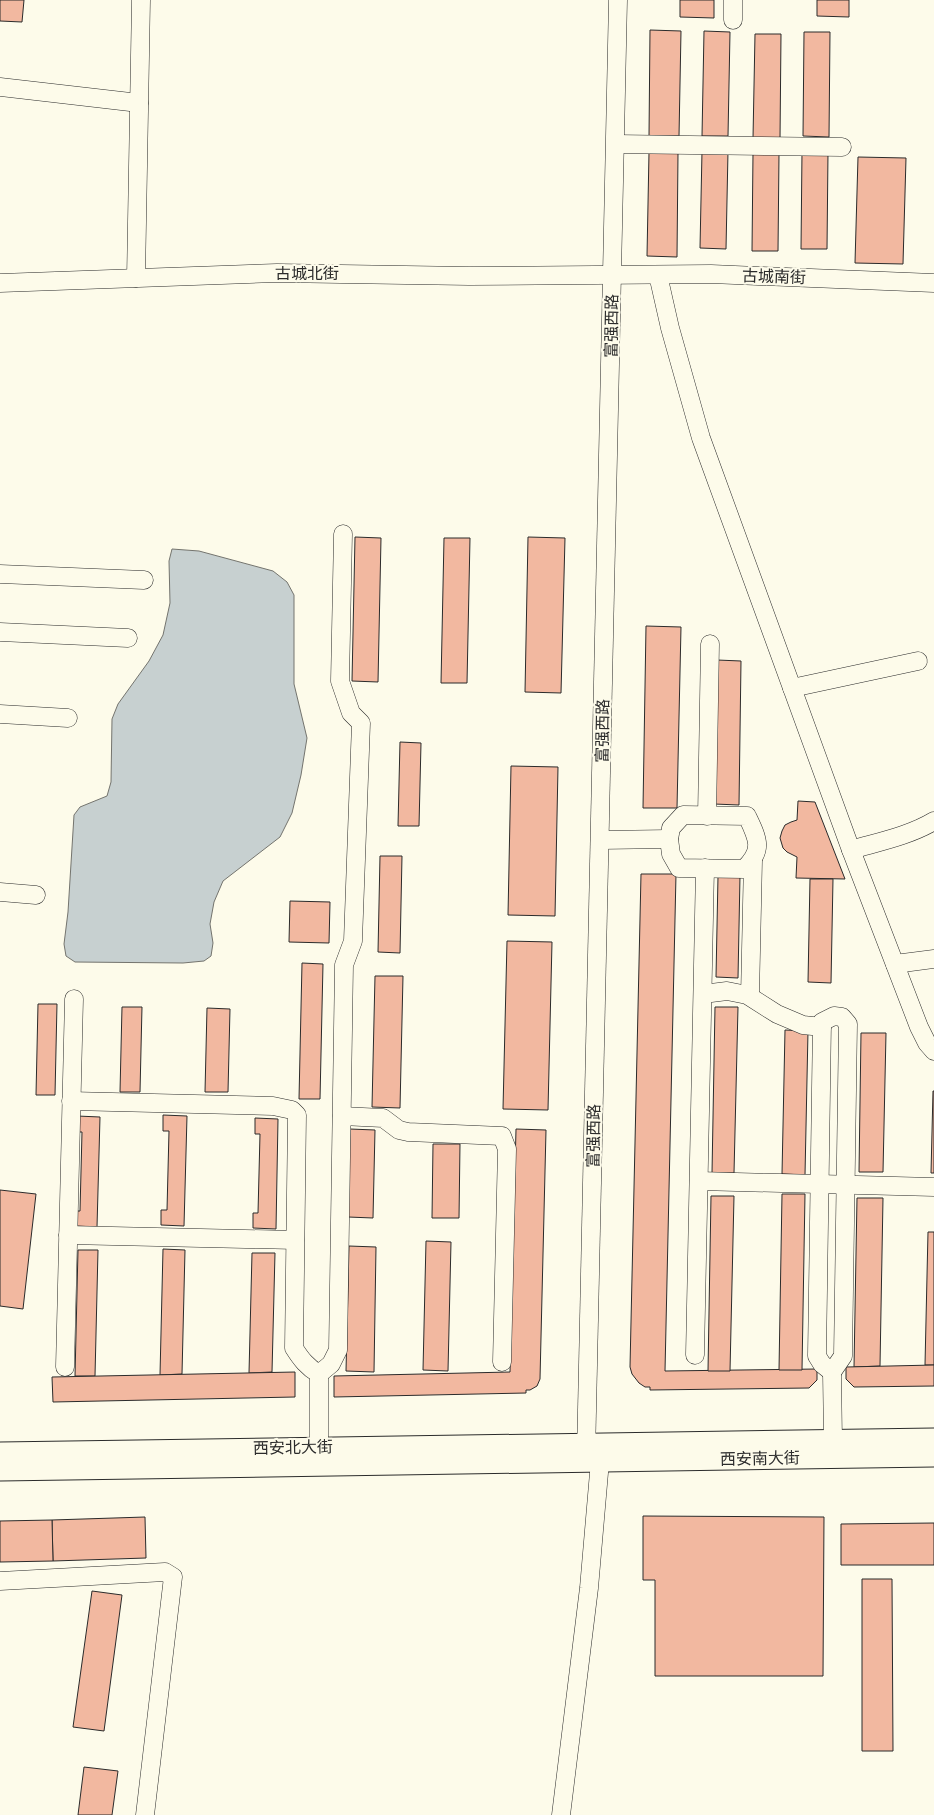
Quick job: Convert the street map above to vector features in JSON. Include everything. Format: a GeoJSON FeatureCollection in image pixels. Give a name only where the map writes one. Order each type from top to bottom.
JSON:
{"type":"FeatureCollection","features":[{"type":"Feature","properties":{"kind":"main road","name":"西安南大街"},"geometry":{"type":"LineString","coordinates":[[591,1456],[833,1441],[934,1439]]}},
{"type":"Feature","properties":{"kind":"main road","name":"西安北大街"},"geometry":{"type":"LineString","coordinates":[[0,1453],[319,1448],[591,1456]]}},
{"type":"Feature","properties":{"kind":"main road","name":"西安南大街"},"geometry":{"type":"LineString","coordinates":[[591,1456],[934,1456]]}},
{"type":"Feature","properties":{"kind":"main road","name":"西安北大街"},"geometry":{"type":"LineString","coordinates":[[0,1470],[591,1456]]}},
{"type":"Feature","properties":{"kind":"street"},"geometry":{"type":"LineString","coordinates":[[136,278],[141,0]]}},
{"type":"Feature","properties":{"kind":"street","name":"富强西路"},"geometry":{"type":"LineString","coordinates":[[561,1815],[589,1588],[600,840],[618,0]]}},
{"type":"Feature","properties":{"kind":"street"},"geometry":{"type":"LineString","coordinates":[[732,20],[733,0]]}},
{"type":"Feature","properties":{"kind":"street"},"geometry":{"type":"LineString","coordinates":[[0,87],[139,103]]}},
{"type":"Feature","properties":{"kind":"street"},"geometry":{"type":"LineString","coordinates":[[616,144],[842,147]]}},
{"type":"Feature","properties":{"kind":"street","name":"古城北街"},"geometry":{"type":"LineString","coordinates":[[0,283],[277,273],[470,276],[613,275]]}},
{"type":"Feature","properties":{"kind":"street","name":"古城南街"},"geometry":{"type":"LineString","coordinates":[[613,275],[711,274],[934,283]]}},
{"type":"Feature","properties":{"kind":"street"},"geometry":{"type":"LineString","coordinates":[[658,275],[670,328],[701,438],[894,964],[918,1026],[927,1043],[934,1051]]}},
{"type":"Feature","properties":{"kind":"street"},"geometry":{"type":"LineString","coordinates":[[318,1374],[330,1364],[338,1350],[344,966],[353,941],[361,723],[351,713],[340,681],[343,534]]}},
{"type":"Feature","properties":{"kind":"street"},"geometry":{"type":"LineString","coordinates":[[0,574],[144,580]]}},
{"type":"Feature","properties":{"kind":"street"},"geometry":{"type":"LineString","coordinates":[[0,632],[128,638]]}},
{"type":"Feature","properties":{"kind":"street"},"geometry":{"type":"LineString","coordinates":[[706,816],[710,644]]}},
{"type":"Feature","properties":{"kind":"street"},"geometry":{"type":"LineString","coordinates":[[792,688],[918,661]]}},
{"type":"Feature","properties":{"kind":"street"},"geometry":{"type":"LineString","coordinates":[[0,714],[68,718]]}},
{"type":"Feature","properties":{"kind":"street"},"geometry":{"type":"LineString","coordinates":[[750,996],[753,860],[758,842],[747,816],[683,815],[671,828],[669,840],[671,854],[679,868],[744,869],[753,860]]}},
{"type":"Feature","properties":{"kind":"street"},"geometry":{"type":"LineString","coordinates":[[851,850],[900,836],[934,821]]}},
{"type":"Feature","properties":{"kind":"street"},"geometry":{"type":"LineString","coordinates":[[600,840],[669,840]]}},
{"type":"Feature","properties":{"kind":"street"},"geometry":{"type":"LineString","coordinates":[[695,1355],[705,868]]}},
{"type":"Feature","properties":{"kind":"street"},"geometry":{"type":"LineString","coordinates":[[0,892],[36,895]]}},
{"type":"Feature","properties":{"kind":"street"},"geometry":{"type":"LineString","coordinates":[[894,964],[934,959]]}},
{"type":"Feature","properties":{"kind":"street"},"geometry":{"type":"LineString","coordinates":[[703,994],[728,992],[750,996],[786,1018],[803,1025],[822,1026]]}},
{"type":"Feature","properties":{"kind":"street"},"geometry":{"type":"LineString","coordinates":[[65,1367],[74,999]]}},
{"type":"Feature","properties":{"kind":"street"},"geometry":{"type":"LineString","coordinates":[[832,1372],[822,1364],[817,1356],[822,1022],[834,1016],[842,1017],[848,1024],[843,1356],[832,1372],[833,1441]]}},
{"type":"Feature","properties":{"kind":"street"},"geometry":{"type":"LineString","coordinates":[[71,1101],[273,1106],[292,1110],[297,1115],[294,1348],[300,1359],[318,1374]]}},
{"type":"Feature","properties":{"kind":"street"},"geometry":{"type":"LineString","coordinates":[[342,1116],[382,1118],[399,1130],[408,1132],[502,1136],[507,1149],[502,1362]]}},
{"type":"Feature","properties":{"kind":"street"},"geometry":{"type":"LineString","coordinates":[[699,1181],[934,1187]]}},
{"type":"Feature","properties":{"kind":"street"},"geometry":{"type":"LineString","coordinates":[[68,1235],[295,1240]]}},
{"type":"Feature","properties":{"kind":"street"},"geometry":{"type":"LineString","coordinates":[[318,1374],[319,1448]]}},
{"type":"Feature","properties":{"kind":"street"},"geometry":{"type":"LineString","coordinates":[[0,1581],[165,1572],[173,1578],[145,1815]]}},
{"type":"Feature","properties":{"kind":"shaded area"},"geometry":{"type":"Polygon","coordinates":[[[172,549],[199,551],[273,571],[287,582],[294,595],[294,684],[307,738],[301,775],[292,813],[280,837],[223,881],[214,902],[210,924],[213,943],[211,956],[204,961],[183,963],[75,962],[66,956],[64,944],[68,912],[74,815],[80,807],[107,796],[111,782],[112,719],[118,704],[149,661],[163,635],[170,603],[169,561],[172,549]]]}},
{"type":"Feature","properties":{"kind":"building"},"geometry":{"type":"Polygon","coordinates":[[[0,0],[24,0],[22,22],[0,21],[0,0]]]}},
{"type":"Feature","properties":{"kind":"building"},"geometry":{"type":"Polygon","coordinates":[[[680,0],[714,0],[714,18],[680,17],[680,0]]]}},
{"type":"Feature","properties":{"kind":"building"},"geometry":{"type":"Polygon","coordinates":[[[817,0],[849,0],[849,17],[817,16],[817,0]]]}},
{"type":"Feature","properties":{"kind":"building"},"geometry":{"type":"Polygon","coordinates":[[[650,30],[681,31],[679,136],[649,136],[650,30]]]}},
{"type":"Feature","properties":{"kind":"building"},"geometry":{"type":"Polygon","coordinates":[[[704,31],[730,32],[728,136],[702,136],[704,31]]]}},
{"type":"Feature","properties":{"kind":"building"},"geometry":{"type":"Polygon","coordinates":[[[804,32],[830,32],[829,137],[803,136],[804,32]]]}},
{"type":"Feature","properties":{"kind":"building"},"geometry":{"type":"Polygon","coordinates":[[[755,34],[781,34],[780,139],[753,138],[755,34]]]}},
{"type":"Feature","properties":{"kind":"building"},"geometry":{"type":"Polygon","coordinates":[[[702,151],[728,151],[726,249],[700,248],[702,151]]]}},
{"type":"Feature","properties":{"kind":"building"},"geometry":{"type":"Polygon","coordinates":[[[802,151],[828,152],[827,249],[801,249],[802,151]]]}},
{"type":"Feature","properties":{"kind":"building"},"geometry":{"type":"Polygon","coordinates":[[[649,152],[678,153],[677,257],[647,256],[649,152]]]}},
{"type":"Feature","properties":{"kind":"building"},"geometry":{"type":"Polygon","coordinates":[[[753,153],[779,154],[778,251],[752,251],[753,153]]]}},
{"type":"Feature","properties":{"kind":"building"},"geometry":{"type":"Polygon","coordinates":[[[858,157],[906,158],[903,264],[855,263],[858,157]]]}},
{"type":"Feature","properties":{"kind":"building"},"geometry":{"type":"Polygon","coordinates":[[[355,537],[381,538],[378,682],[352,681],[355,537]]]}},
{"type":"Feature","properties":{"kind":"building"},"geometry":{"type":"Polygon","coordinates":[[[528,537],[565,538],[561,693],[525,692],[528,537]]]}},
{"type":"Feature","properties":{"kind":"building"},"geometry":{"type":"Polygon","coordinates":[[[444,538],[470,538],[467,683],[441,683],[444,538]]]}},
{"type":"Feature","properties":{"kind":"building"},"geometry":{"type":"Polygon","coordinates":[[[646,626],[681,627],[677,808],[643,808],[646,626]]]}},
{"type":"Feature","properties":{"kind":"building"},"geometry":{"type":"Polygon","coordinates":[[[717,660],[741,661],[739,805],[714,804],[717,660]]]}},
{"type":"Feature","properties":{"kind":"building"},"geometry":{"type":"Polygon","coordinates":[[[400,742],[421,743],[419,826],[398,826],[400,742]]]}},
{"type":"Feature","properties":{"kind":"building"},"geometry":{"type":"Polygon","coordinates":[[[511,766],[558,767],[555,916],[508,915],[511,766]]]}},
{"type":"Feature","properties":{"kind":"building"},"geometry":{"type":"Polygon","coordinates":[[[798,801],[815,802],[845,879],[796,878],[797,857],[783,848],[780,838],[785,825],[797,820],[798,801]]]}},
{"type":"Feature","properties":{"kind":"building"},"geometry":{"type":"Polygon","coordinates":[[[380,856],[402,856],[400,953],[378,952],[380,856]]]}},
{"type":"Feature","properties":{"kind":"building"},"geometry":{"type":"Polygon","coordinates":[[[641,874],[676,874],[665,1371],[817,1369],[817,1380],[809,1388],[650,1390],[650,1387],[645,1387],[639,1383],[632,1374],[630,1367],[641,874]]]}},
{"type":"Feature","properties":{"kind":"building"},"geometry":{"type":"Polygon","coordinates":[[[718,876],[740,876],[738,978],[716,977],[718,876]]]}},
{"type":"Feature","properties":{"kind":"building"},"geometry":{"type":"Polygon","coordinates":[[[810,879],[833,879],[831,983],[808,982],[810,879]]]}},
{"type":"Feature","properties":{"kind":"building"},"geometry":{"type":"Polygon","coordinates":[[[290,901],[330,902],[329,943],[289,942],[290,901]]]}},
{"type":"Feature","properties":{"kind":"building"},"geometry":{"type":"Polygon","coordinates":[[[507,941],[552,942],[548,1110],[503,1109],[507,941]]]}},
{"type":"Feature","properties":{"kind":"building"},"geometry":{"type":"Polygon","coordinates":[[[302,963],[323,964],[320,1099],[299,1099],[302,963]]]}},
{"type":"Feature","properties":{"kind":"building"},"geometry":{"type":"Polygon","coordinates":[[[375,976],[403,976],[400,1108],[372,1107],[375,976]]]}},
{"type":"Feature","properties":{"kind":"building"},"geometry":{"type":"Polygon","coordinates":[[[38,1004],[57,1004],[55,1095],[36,1095],[38,1004]]]}},
{"type":"Feature","properties":{"kind":"building"},"geometry":{"type":"Polygon","coordinates":[[[122,1007],[142,1007],[140,1092],[120,1092],[122,1007]]]}},
{"type":"Feature","properties":{"kind":"building"},"geometry":{"type":"Polygon","coordinates":[[[715,1007],[738,1007],[734,1173],[712,1173],[715,1007]]]}},
{"type":"Feature","properties":{"kind":"building"},"geometry":{"type":"Polygon","coordinates":[[[207,1008],[230,1009],[228,1092],[205,1092],[207,1008]]]}},
{"type":"Feature","properties":{"kind":"building"},"geometry":{"type":"Polygon","coordinates":[[[785,1030],[808,1031],[805,1175],[782,1174],[785,1030]]]}},
{"type":"Feature","properties":{"kind":"building"},"geometry":{"type":"Polygon","coordinates":[[[861,1033],[886,1033],[883,1172],[859,1172],[861,1033]]]}},
{"type":"Feature","properties":{"kind":"building"},"geometry":{"type":"Polygon","coordinates":[[[933,1091],[934,1173],[931,1173],[933,1091]]]}},
{"type":"Feature","properties":{"kind":"building"},"geometry":{"type":"Polygon","coordinates":[[[163,1115],[187,1116],[184,1226],[161,1225],[161,1210],[167,1210],[169,1131],[163,1131],[163,1115]]]}},
{"type":"Feature","properties":{"kind":"building"},"geometry":{"type":"Polygon","coordinates":[[[77,1116],[100,1117],[97,1227],[74,1226],[74,1211],[80,1211],[82,1132],[76,1132],[77,1116]]]}},
{"type":"Feature","properties":{"kind":"building"},"geometry":{"type":"Polygon","coordinates":[[[255,1118],[278,1119],[276,1229],[253,1228],[253,1213],[258,1213],[260,1134],[255,1134],[255,1118]]]}},
{"type":"Feature","properties":{"kind":"building"},"geometry":{"type":"Polygon","coordinates":[[[350,1129],[375,1130],[373,1218],[348,1217],[350,1129]]]}},
{"type":"Feature","properties":{"kind":"building"},"geometry":{"type":"Polygon","coordinates":[[[516,1129],[546,1130],[540,1379],[537,1386],[526,1390],[526,1393],[334,1397],[334,1376],[510,1372],[516,1129]]]}},
{"type":"Feature","properties":{"kind":"building"},"geometry":{"type":"Polygon","coordinates":[[[433,1144],[460,1144],[459,1218],[432,1218],[433,1144]]]}},
{"type":"Feature","properties":{"kind":"building"},"geometry":{"type":"Polygon","coordinates":[[[0,1190],[36,1194],[23,1309],[0,1306],[0,1190]]]}},
{"type":"Feature","properties":{"kind":"building"},"geometry":{"type":"Polygon","coordinates":[[[782,1194],[805,1194],[802,1370],[779,1370],[782,1194]]]}},
{"type":"Feature","properties":{"kind":"building"},"geometry":{"type":"Polygon","coordinates":[[[711,1196],[734,1196],[730,1371],[708,1371],[711,1196]]]}},
{"type":"Feature","properties":{"kind":"building"},"geometry":{"type":"Polygon","coordinates":[[[857,1198],[883,1198],[880,1366],[854,1367],[857,1198]]]}},
{"type":"Feature","properties":{"kind":"building"},"geometry":{"type":"Polygon","coordinates":[[[928,1232],[934,1232],[934,1365],[925,1365],[928,1232]]]}},
{"type":"Feature","properties":{"kind":"building"},"geometry":{"type":"Polygon","coordinates":[[[426,1241],[451,1242],[448,1371],[423,1370],[426,1241]]]}},
{"type":"Feature","properties":{"kind":"building"},"geometry":{"type":"Polygon","coordinates":[[[349,1246],[376,1247],[374,1372],[346,1371],[349,1246]]]}},
{"type":"Feature","properties":{"kind":"building"},"geometry":{"type":"Polygon","coordinates":[[[163,1249],[185,1250],[182,1374],[160,1375],[163,1249]]]}},
{"type":"Feature","properties":{"kind":"building"},"geometry":{"type":"Polygon","coordinates":[[[78,1250],[98,1250],[95,1376],[75,1376],[78,1250]]]}},
{"type":"Feature","properties":{"kind":"building"},"geometry":{"type":"Polygon","coordinates":[[[252,1253],[275,1253],[272,1372],[249,1373],[252,1253]]]}},
{"type":"Feature","properties":{"kind":"building"},"geometry":{"type":"Polygon","coordinates":[[[934,1365],[934,1386],[854,1387],[846,1379],[846,1367],[934,1365]]]}},
{"type":"Feature","properties":{"kind":"building"},"geometry":{"type":"Polygon","coordinates":[[[295,1372],[295,1397],[53,1402],[52,1377],[295,1372]]]}},
{"type":"Feature","properties":{"kind":"building"},"geometry":{"type":"Polygon","coordinates":[[[643,1516],[824,1517],[823,1676],[655,1676],[655,1580],[643,1580],[643,1516]]]}},
{"type":"Feature","properties":{"kind":"building"},"geometry":{"type":"Polygon","coordinates":[[[145,1517],[146,1558],[53,1561],[52,1520],[145,1517]]]}},
{"type":"Feature","properties":{"kind":"building"},"geometry":{"type":"Polygon","coordinates":[[[52,1520],[53,1561],[0,1562],[0,1521],[52,1520]]]}},
{"type":"Feature","properties":{"kind":"building"},"geometry":{"type":"Polygon","coordinates":[[[934,1523],[934,1565],[841,1565],[841,1524],[934,1523]]]}},
{"type":"Feature","properties":{"kind":"building"},"geometry":{"type":"Polygon","coordinates":[[[862,1579],[892,1579],[893,1751],[862,1751],[862,1579]]]}},
{"type":"Feature","properties":{"kind":"building"},"geometry":{"type":"Polygon","coordinates":[[[92,1591],[122,1595],[104,1731],[73,1727],[92,1591]]]}},
{"type":"Feature","properties":{"kind":"building"},"geometry":{"type":"Polygon","coordinates":[[[84,1767],[118,1771],[112,1815],[78,1815],[84,1767]]]}}]}
